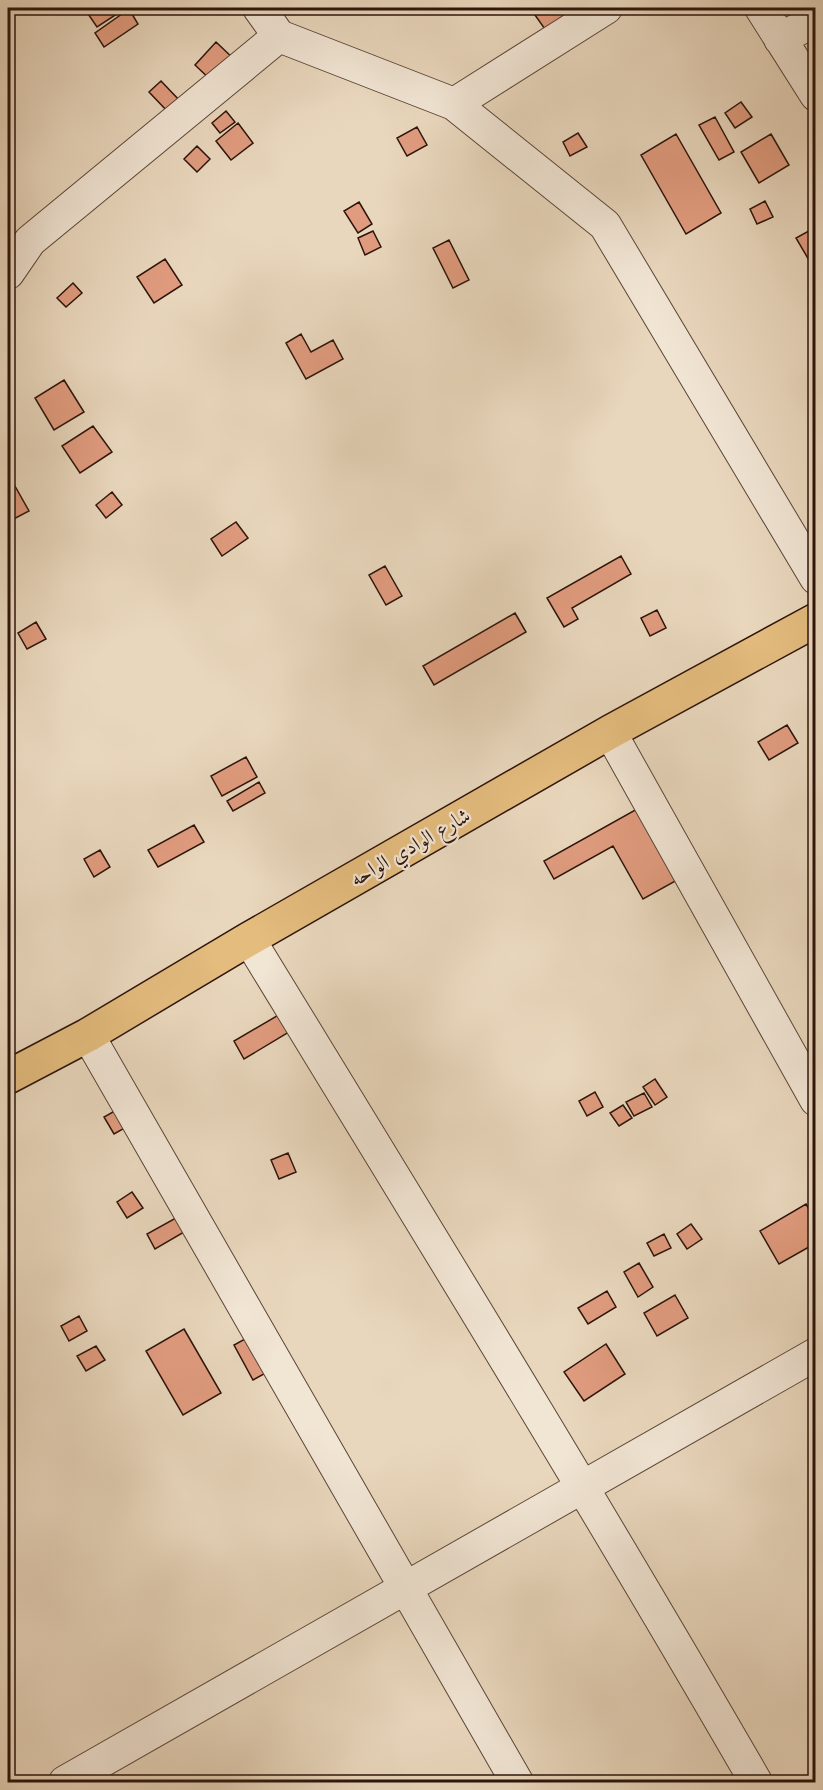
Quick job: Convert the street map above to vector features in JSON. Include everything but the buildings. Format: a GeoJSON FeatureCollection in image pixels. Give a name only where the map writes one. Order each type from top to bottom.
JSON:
{"type":"FeatureCollection","features":[{"type":"Feature","properties":{"kind":"main road","name":"شارع الوادي الواحه"},"geometry":{"type":"LineString","coordinates":[[8,1077],[88,1035],[249,939],[610,732],[816,620]]}},
{"type":"Feature","properties":{"kind":"street"},"geometry":{"type":"LineString","coordinates":[[259,8],[279,36],[454,104],[605,225],[816,578]]}},
{"type":"Feature","properties":{"kind":"street"},"geometry":{"type":"LineString","coordinates":[[454,104],[606,8]]}},
{"type":"Feature","properties":{"kind":"street"},"geometry":{"type":"LineString","coordinates":[[760,8],[816,95]]}},
{"type":"Feature","properties":{"kind":"street"},"geometry":{"type":"LineString","coordinates":[[780,39],[816,20]]}},
{"type":"Feature","properties":{"kind":"street"},"geometry":{"type":"LineString","coordinates":[[8,273],[30,241],[279,36]]}},
{"type":"Feature","properties":{"kind":"street"},"geometry":{"type":"LineString","coordinates":[[610,732],[816,1100]]}},
{"type":"Feature","properties":{"kind":"street"},"geometry":{"type":"LineString","coordinates":[[249,939],[583,1487],[756,1782]]}},
{"type":"Feature","properties":{"kind":"street"},"geometry":{"type":"LineString","coordinates":[[88,1035],[517,1782]]}},
{"type":"Feature","properties":{"kind":"street"},"geometry":{"type":"LineString","coordinates":[[66,1782],[816,1354]]}}]}
